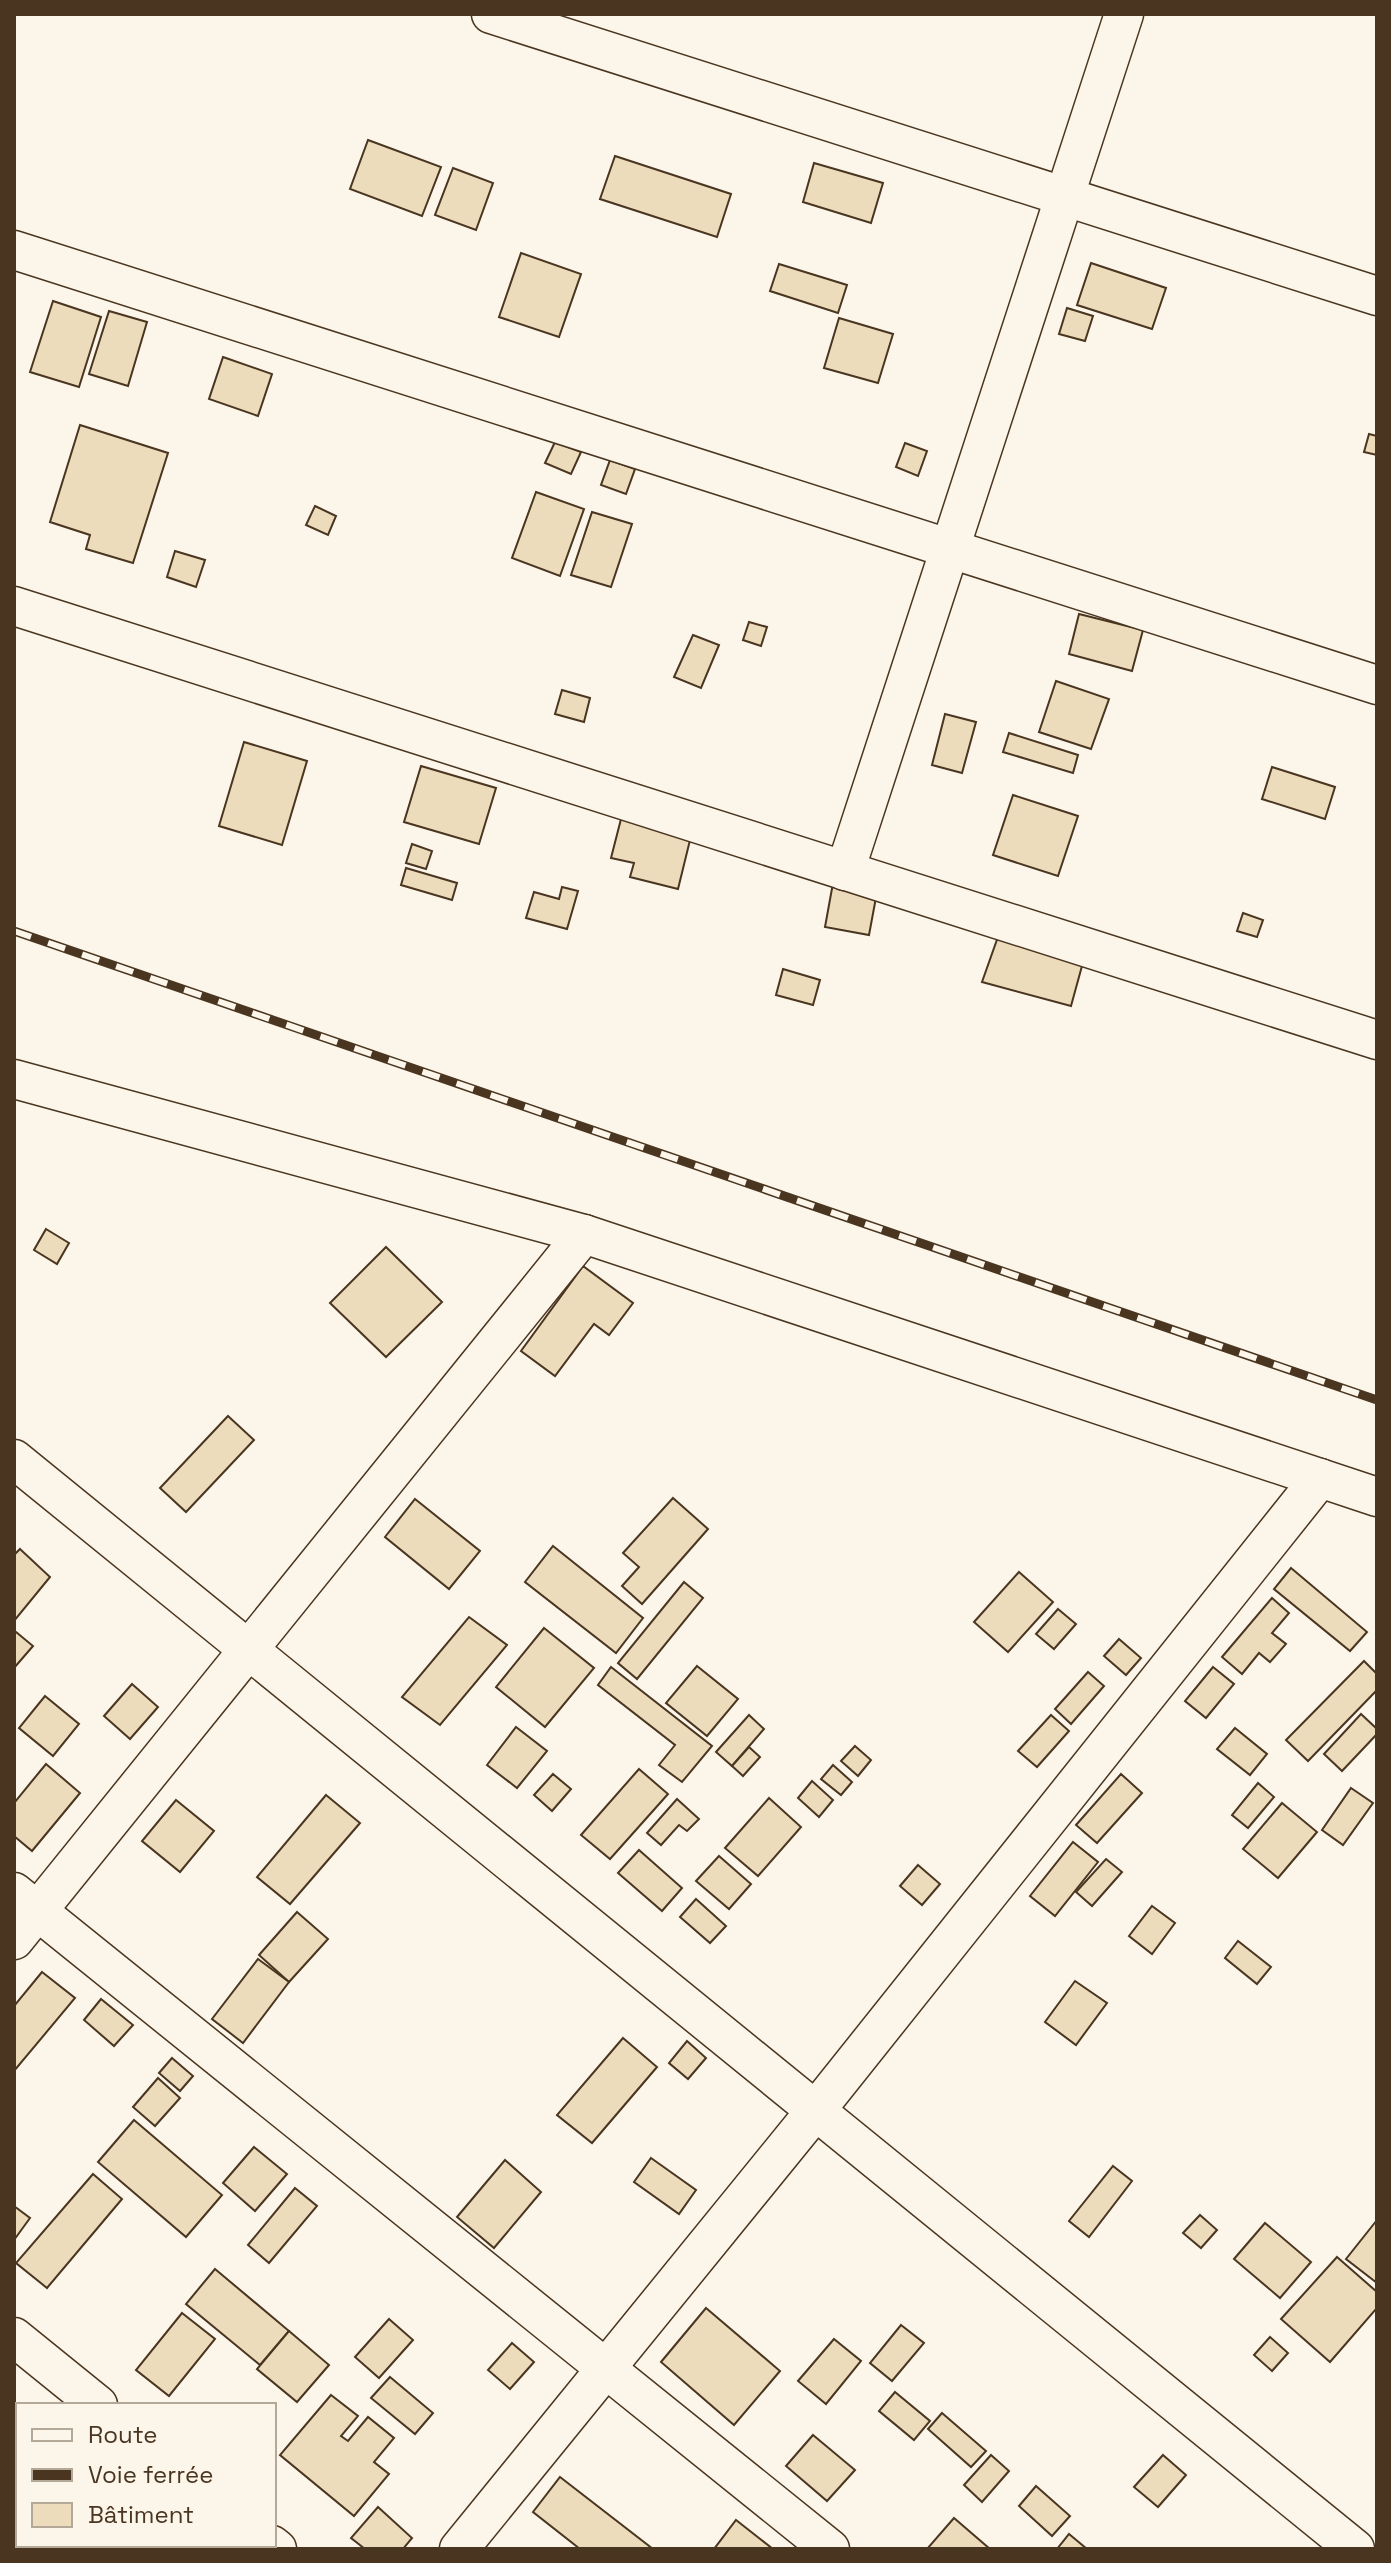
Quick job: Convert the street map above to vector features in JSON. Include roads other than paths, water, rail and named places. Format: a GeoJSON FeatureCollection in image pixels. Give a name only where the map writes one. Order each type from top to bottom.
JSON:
{"type":"FeatureCollection","features":[{"type":"Feature","properties":{"kind":"street"},"geometry":{"type":"LineString","coordinates":[[491,14],[1377,296]]}},
{"type":"Feature","properties":{"kind":"street"},"geometry":{"type":"LineString","coordinates":[[845,871],[1124,14]]}},
{"type":"Feature","properties":{"kind":"street"},"geometry":{"type":"LineString","coordinates":[[14,250],[1377,685]]}},
{"type":"Feature","properties":{"kind":"street"},"geometry":{"type":"LineString","coordinates":[[14,606],[1377,1040]]}},
{"type":"Feature","properties":{"kind":"street"},"geometry":{"type":"LineString","coordinates":[[14,1079],[584,1234],[1377,1497]]}},
{"type":"Feature","properties":{"kind":"street"},"geometry":{"type":"LineString","coordinates":[[14,1940],[26,1902],[249,1649],[584,1234]]}},
{"type":"Feature","properties":{"kind":"street"},"geometry":{"type":"LineString","coordinates":[[14,1459],[1355,2549]]}},
{"type":"Feature","properties":{"kind":"street"},"geometry":{"type":"LineString","coordinates":[[459,2549],[816,2110],[1320,1478]]}},
{"type":"Feature","properties":{"kind":"street"},"geometry":{"type":"LineString","coordinates":[[26,1902],[830,2549]]}},
{"type":"Feature","properties":{"kind":"street"},"geometry":{"type":"LineString","coordinates":[[14,2337],[96,2403]]}},
{"type":"Feature","properties":{"kind":"railway"},"geometry":{"type":"LineString","coordinates":[[14,931],[1377,1400]]}}]}
